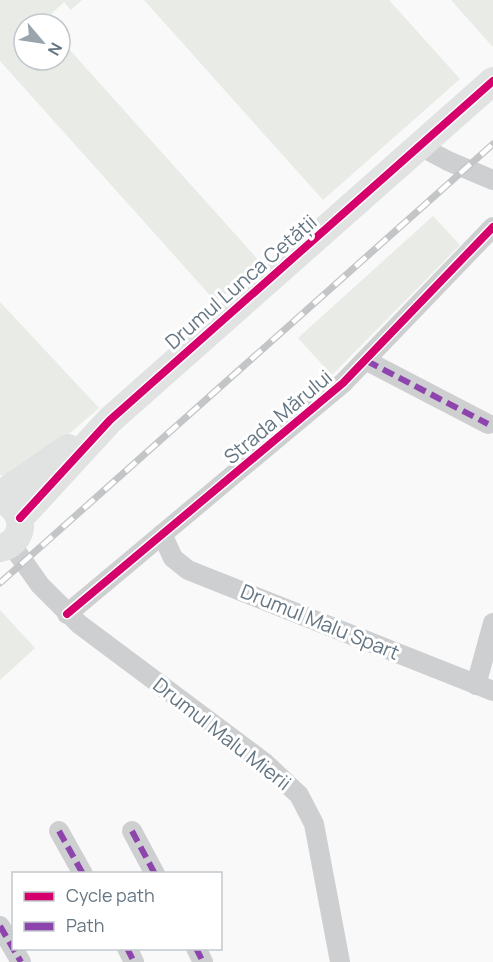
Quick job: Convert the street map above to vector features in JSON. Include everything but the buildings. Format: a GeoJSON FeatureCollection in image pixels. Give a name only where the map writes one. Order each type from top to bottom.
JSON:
{"type":"FeatureCollection","features":[{"type":"Feature","properties":{"kind":"street","name":"Drumul Lunca Cetății"},"geometry":{"type":"LineString","coordinates":[[8,528],[110,420],[493,81]]}},
{"type":"Feature","properties":{"kind":"street"},"geometry":{"type":"LineString","coordinates":[[420,146],[456,165],[493,180]]}},
{"type":"Feature","properties":{"kind":"street","name":"Strada Mărului"},"geometry":{"type":"LineString","coordinates":[[67,614],[308,415],[367,361],[460,258],[493,227]]}},
{"type":"Feature","properties":{"kind":"street"},"geometry":{"type":"LineString","coordinates":[[367,361],[488,424]]}},
{"type":"Feature","properties":{"kind":"street","name":"Drumul Lunca Cetății"},"geometry":{"type":"LineString","coordinates":[[0,495],[110,420]]}},
{"type":"Feature","properties":{"kind":"street","name":"Drumul Malu Mierii"},"geometry":{"type":"LineString","coordinates":[[8,528],[40,585],[67,614],[265,763],[299,795],[314,824],[340,962]]}},
{"type":"Feature","properties":{"kind":"street","name":"Drumul Malu Spart"},"geometry":{"type":"LineString","coordinates":[[162,534],[173,558],[188,570],[484,688]]}},
{"type":"Feature","properties":{"kind":"street"},"geometry":{"type":"LineString","coordinates":[[484,688],[493,623]]}},
{"type":"Feature","properties":{"kind":"street"},"geometry":{"type":"LineString","coordinates":[[59,831],[82,872]]}},
{"type":"Feature","properties":{"kind":"street"},"geometry":{"type":"LineString","coordinates":[[132,831],[154,872]]}},
{"type":"Feature","properties":{"kind":"street"},"geometry":{"type":"LineString","coordinates":[[0,926],[12,947]]}},
{"type":"Feature","properties":{"kind":"shaded area"},"geometry":{"type":"Polygon","coordinates":[[[0,0],[82,0],[71,10],[64,2],[53,12],[12,12],[12,72],[72,72],[72,52],[262,264],[216,302],[0,61],[0,0]]]}},
{"type":"Feature","properties":{"kind":"shaded area"},"geometry":{"type":"Polygon","coordinates":[[[144,0],[389,0],[460,79],[323,200],[144,0]]]}},
{"type":"Feature","properties":{"kind":"shaded area"},"geometry":{"type":"Polygon","coordinates":[[[451,0],[493,0],[493,46],[492,46],[451,0]]]}},
{"type":"Feature","properties":{"kind":"shaded area"},"geometry":{"type":"Polygon","coordinates":[[[433,216],[460,245],[332,375],[298,338],[433,216]]]}},
{"type":"Feature","properties":{"kind":"shaded area"},"geometry":{"type":"Polygon","coordinates":[[[0,302],[99,408],[57,444],[6,477],[0,475],[0,302]]]}},
{"type":"Feature","properties":{"kind":"shaded area"},"geometry":{"type":"Polygon","coordinates":[[[0,610],[35,648],[0,680],[0,610]]]}},
{"type":"Feature","properties":{"kind":"railway"},"geometry":{"type":"LineString","coordinates":[[0,583],[493,144]]}},
{"type":"Feature","properties":{"kind":"marked path"},"geometry":{"type":"LineString","coordinates":[[367,361],[488,424]]}},
{"type":"Feature","properties":{"kind":"marked path"},"geometry":{"type":"LineString","coordinates":[[59,831],[82,872]]}},
{"type":"Feature","properties":{"kind":"marked path"},"geometry":{"type":"LineString","coordinates":[[132,831],[154,872]]}},
{"type":"Feature","properties":{"kind":"marked path"},"geometry":{"type":"LineString","coordinates":[[0,926],[12,947]]}},
{"type":"Feature","properties":{"kind":"marked path"},"geometry":{"type":"LineString","coordinates":[[14,950],[21,962]]}},
{"type":"Feature","properties":{"kind":"marked path"},"geometry":{"type":"LineString","coordinates":[[128,950],[134,962]]}},
{"type":"Feature","properties":{"kind":"marked path"},"geometry":{"type":"LineString","coordinates":[[197,950],[203,962]]}},
{"type":"Feature","properties":{"kind":"cycle path"},"geometry":{"type":"LineString","coordinates":[[20,518],[110,420],[493,81]]}},
{"type":"Feature","properties":{"kind":"cycle path"},"geometry":{"type":"LineString","coordinates":[[67,614],[343,383],[493,227]]}}]}
